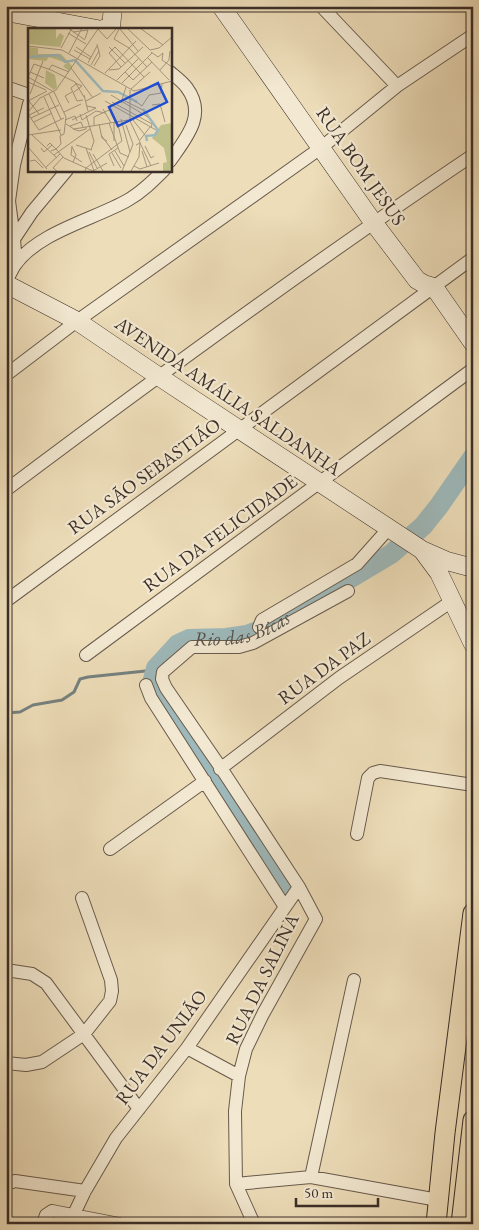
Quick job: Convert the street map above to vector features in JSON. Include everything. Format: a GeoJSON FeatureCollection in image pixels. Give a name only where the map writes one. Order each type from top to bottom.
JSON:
{"type":"FeatureCollection","features":[{"type":"Feature","properties":{"kind":"main road"},"geometry":{"type":"LineString","coordinates":[[106,28],[113,6]]}},
{"type":"Feature","properties":{"kind":"main road","name":"RUA BOM JESUS"},"geometry":{"type":"LineString","coordinates":[[221,6],[417,280],[434,287],[473,343]]}},
{"type":"Feature","properties":{"kind":"main road"},"geometry":{"type":"LineString","coordinates":[[6,12],[100,28]]}},
{"type":"Feature","properties":{"kind":"main road","name":"AVENIDA AMÁLIA SALDANHA"},"geometry":{"type":"LineString","coordinates":[[6,283],[77,321],[419,548],[443,567],[452,601],[473,644]]}},
{"type":"Feature","properties":{"kind":"main road"},"geometry":{"type":"LineString","coordinates":[[443,567],[473,568]]}},
{"type":"Feature","properties":{"kind":"main road"},"geometry":{"type":"LineString","coordinates":[[436,1224],[445,1133],[473,913]]}},
{"type":"Feature","properties":{"kind":"main road"},"geometry":{"type":"LineString","coordinates":[[470,938],[472,951],[466,1003],[468,1010],[473,1016]]}},
{"type":"Feature","properties":{"kind":"main road"},"geometry":{"type":"LineString","coordinates":[[465,1207],[473,1120]]}},
{"type":"Feature","properties":{"kind":"main road"},"geometry":{"type":"LineString","coordinates":[[445,1133],[448,1183],[456,1190],[465,1207]]}},
{"type":"Feature","properties":{"kind":"street"},"geometry":{"type":"LineString","coordinates":[[324,7],[397,86]]}},
{"type":"Feature","properties":{"kind":"street"},"geometry":{"type":"LineString","coordinates":[[6,375],[77,321],[322,147],[397,86],[473,35]]}},
{"type":"Feature","properties":{"kind":"street"},"geometry":{"type":"LineString","coordinates":[[171,73],[186,86],[194,98],[197,109],[189,132],[171,159]]}},
{"type":"Feature","properties":{"kind":"street"},"geometry":{"type":"LineString","coordinates":[[6,87],[28,96]]}},
{"type":"Feature","properties":{"kind":"street"},"geometry":{"type":"LineString","coordinates":[[16,264],[9,201],[14,165],[28,108]]}},
{"type":"Feature","properties":{"kind":"street"},"geometry":{"type":"LineString","coordinates":[[6,490],[158,376],[374,222],[473,155]]}},
{"type":"Feature","properties":{"kind":"street"},"geometry":{"type":"LineString","coordinates":[[14,239],[32,212],[66,171]]}},
{"type":"Feature","properties":{"kind":"street"},"geometry":{"type":"LineString","coordinates":[[6,283],[16,264],[34,246],[64,229],[130,199],[145,189],[163,171]]}},
{"type":"Feature","properties":{"kind":"street","name":"RUA SÃO SEBASTIÃO"},"geometry":{"type":"LineString","coordinates":[[6,601],[473,258]]}},
{"type":"Feature","properties":{"kind":"street","name":"RUA DA FELICIDADE"},"geometry":{"type":"LineString","coordinates":[[86,655],[473,369]]}},
{"type":"Feature","properties":{"kind":"street"},"geometry":{"type":"LineString","coordinates":[[348,590],[262,633],[262,620],[357,564],[393,530]]}},
{"type":"Feature","properties":{"kind":"street","name":"RUA DA PAZ"},"geometry":{"type":"LineString","coordinates":[[220,769],[339,678],[452,601]]}},
{"type":"Feature","properties":{"kind":"street","name":"RUA DA SALINA"},"geometry":{"type":"LineString","coordinates":[[254,1224],[236,1184],[235,1119],[239,1076],[246,1049],[263,1014],[315,922],[314,915],[299,887],[166,688],[162,679],[164,672],[192,647],[239,646],[253,643],[262,633]]}},
{"type":"Feature","properties":{"kind":"street"},"geometry":{"type":"LineString","coordinates":[[146,685],[151,698],[285,907]]}},
{"type":"Feature","properties":{"kind":"street"},"geometry":{"type":"LineString","coordinates":[[357,834],[368,778],[373,772],[380,771],[473,785]]}},
{"type":"Feature","properties":{"kind":"street"},"geometry":{"type":"LineString","coordinates":[[110,849],[204,782]]}},
{"type":"Feature","properties":{"kind":"street","name":"RUA DA UNIÃO"},"geometry":{"type":"LineString","coordinates":[[74,1214],[116,1138],[187,1048],[299,887]]}},
{"type":"Feature","properties":{"kind":"street"},"geometry":{"type":"LineString","coordinates":[[6,1063],[26,1064],[42,1062],[84,1034],[110,1002],[111,980],[82,898]]}},
{"type":"Feature","properties":{"kind":"street"},"geometry":{"type":"LineString","coordinates":[[6,970],[32,974],[46,983],[139,1109]]}},
{"type":"Feature","properties":{"kind":"street"},"geometry":{"type":"LineString","coordinates":[[311,1177],[354,980]]}},
{"type":"Feature","properties":{"kind":"street"},"geometry":{"type":"LineString","coordinates":[[187,1048],[239,1076]]}},
{"type":"Feature","properties":{"kind":"street"},"geometry":{"type":"LineString","coordinates":[[236,1184],[311,1177],[438,1200]]}},
{"type":"Feature","properties":{"kind":"street"},"geometry":{"type":"LineString","coordinates":[[6,1184],[16,1181],[85,1191]]}},
{"type":"Feature","properties":{"kind":"street"},"geometry":{"type":"LineString","coordinates":[[43,1224],[44,1218],[49,1212],[74,1214],[117,1223]]}},
{"type":"Feature","properties":{"kind":"waterway","name":"Rio das Bicas"},"geometry":{"type":"LineString","coordinates":[[283,886],[152,683],[156,668],[178,644],[189,639],[226,638],[247,635],[269,627],[391,554],[423,526],[473,457]]}},
{"type":"Feature","properties":{"kind":"waterway"},"geometry":{"type":"LineString","coordinates":[[465,469],[473,473]]}},
{"type":"Feature","properties":{"kind":"waterway"},"geometry":{"type":"LineString","coordinates":[[6,713],[20,712],[33,705],[62,700],[74,692],[80,679],[155,670]]}}]}
